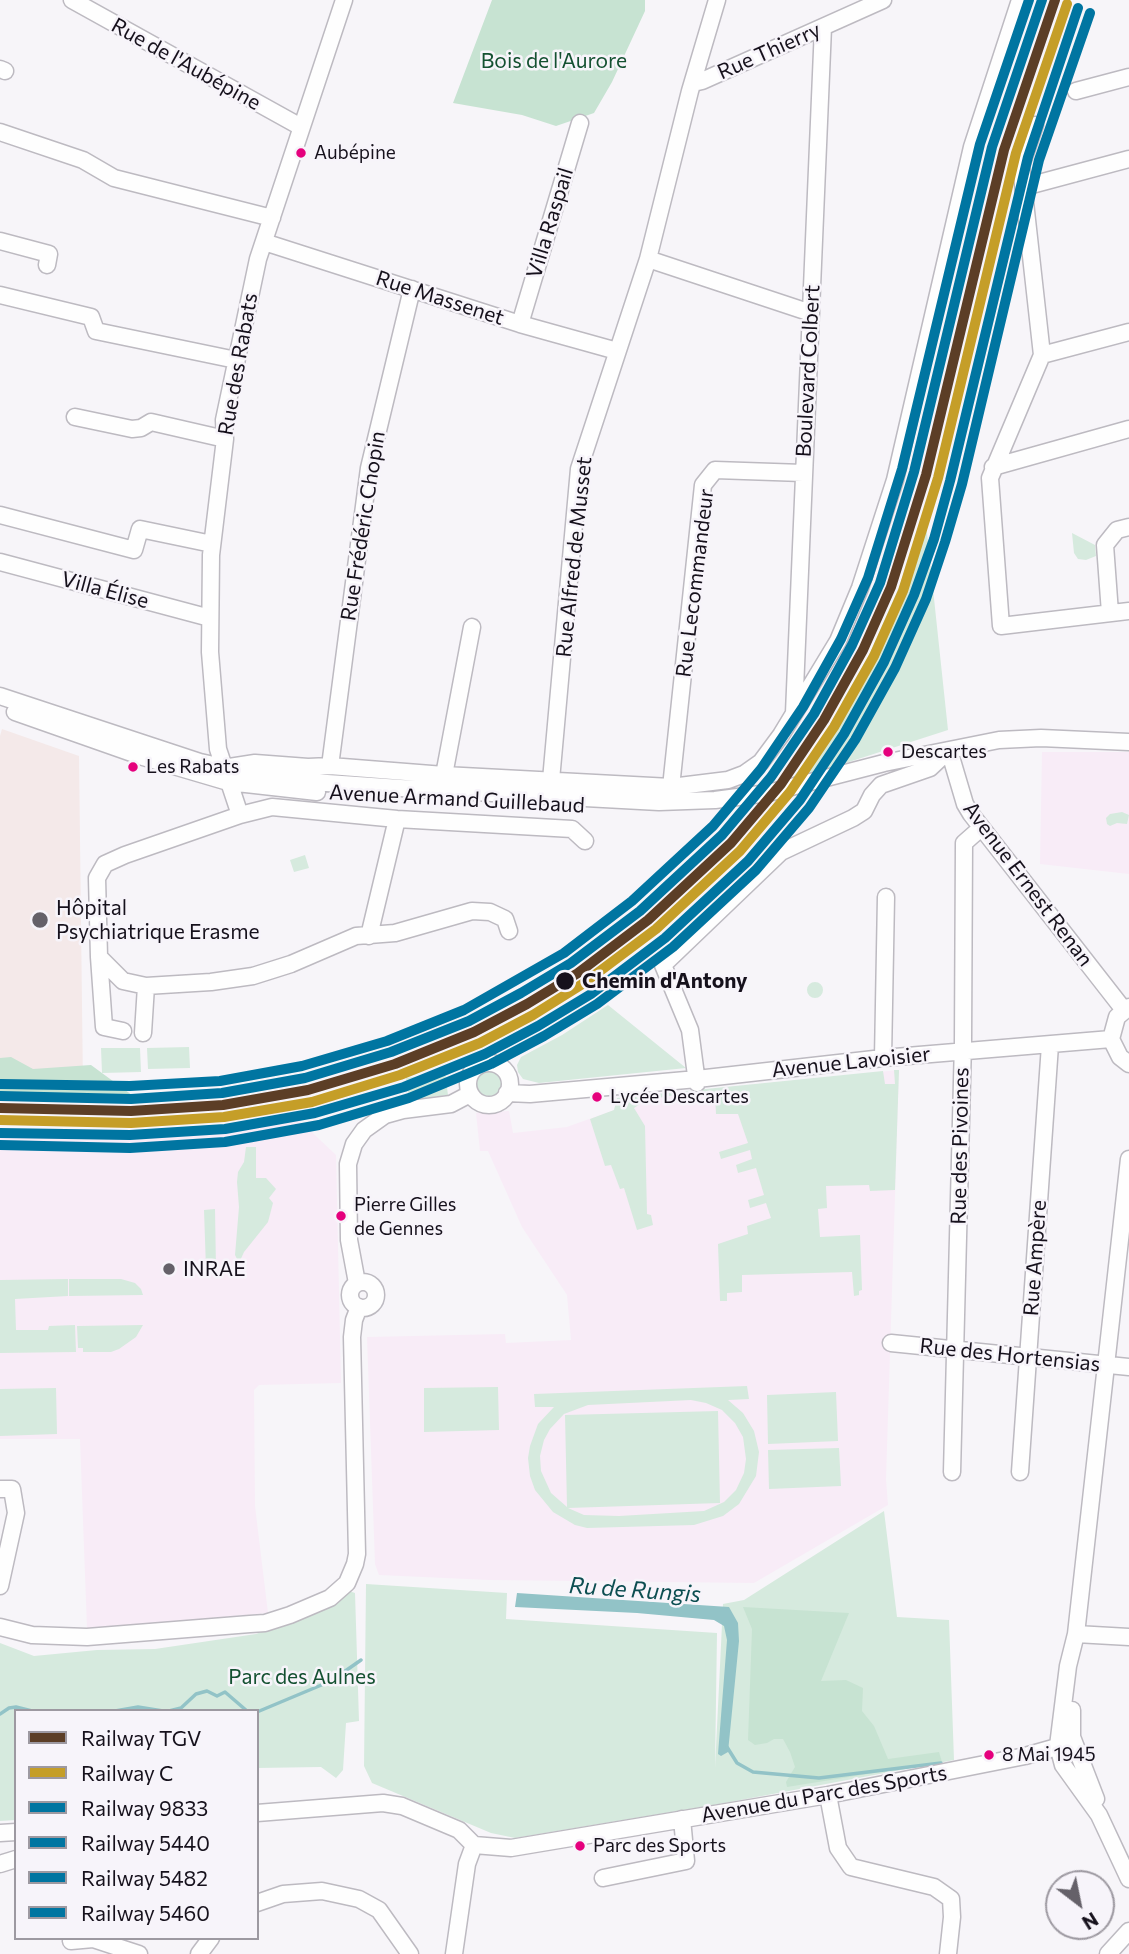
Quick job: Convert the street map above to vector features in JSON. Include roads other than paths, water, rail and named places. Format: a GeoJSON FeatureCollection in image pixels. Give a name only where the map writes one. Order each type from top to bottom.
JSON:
{"type":"FeatureCollection","features":[{"type":"Feature","properties":{"kind":"street","name":"Rue de l'Aubépine"},"geometry":{"type":"LineString","coordinates":[[72,0],[301,127]]}},
{"type":"Feature","properties":{"kind":"street","name":"Rue des Rabats"},"geometry":{"type":"LineString","coordinates":[[240,815],[218,749],[211,671],[209,618],[212,544],[225,439],[224,420],[264,242],[344,0]]}},
{"type":"Feature","properties":{"kind":"street","name":"Rue Alfred de Musset"},"geometry":{"type":"LineString","coordinates":[[551,780],[579,469],[648,258],[717,0]]}},
{"type":"Feature","properties":{"kind":"street","name":"Rue Thierry"},"geometry":{"type":"LineString","coordinates":[[693,83],[883,0]]}},
{"type":"Feature","properties":{"kind":"street"},"geometry":{"type":"LineString","coordinates":[[225,775],[255,763],[671,787],[734,778],[761,762],[794,715],[838,641],[860,588],[895,480],[969,159],[1020,0]]}},
{"type":"Feature","properties":{"kind":"street","name":"Boulevard Colbert"},"geometry":{"type":"LineString","coordinates":[[794,715],[823,27]]}},
{"type":"Feature","properties":{"kind":"street"},"geometry":{"type":"LineString","coordinates":[[1076,91],[1129,77]]}},
{"type":"Feature","properties":{"kind":"street","name":"Villa Raspail"},"geometry":{"type":"LineString","coordinates":[[520,324],[580,123]]}},
{"type":"Feature","properties":{"kind":"street"},"geometry":{"type":"LineString","coordinates":[[1035,125],[1021,166],[1042,355],[990,478],[1001,626],[1129,611]]}},
{"type":"Feature","properties":{"kind":"street"},"geometry":{"type":"LineString","coordinates":[[0,132],[83,160],[114,178],[272,218]]}},
{"type":"Feature","properties":{"kind":"street"},"geometry":{"type":"LineString","coordinates":[[1024,187],[1129,159]]}},
{"type":"Feature","properties":{"kind":"street"},"geometry":{"type":"LineString","coordinates":[[0,241],[49,254],[47,265]]}},
{"type":"Feature","properties":{"kind":"street","name":"Rue Massenet"},"geometry":{"type":"LineString","coordinates":[[264,242],[520,324],[617,351]]}},
{"type":"Feature","properties":{"kind":"street"},"geometry":{"type":"LineString","coordinates":[[648,258],[811,313]]}},
{"type":"Feature","properties":{"kind":"street","name":"Rue Frédéric Chopin"},"geometry":{"type":"LineString","coordinates":[[330,766],[369,468],[412,289]]}},
{"type":"Feature","properties":{"kind":"street"},"geometry":{"type":"LineString","coordinates":[[0,295],[91,317],[96,331],[236,360]]}},
{"type":"Feature","properties":{"kind":"street"},"geometry":{"type":"LineString","coordinates":[[1042,355],[1129,332]]}},
{"type":"Feature","properties":{"kind":"street"},"geometry":{"type":"LineString","coordinates":[[75,416],[132,429],[141,428],[150,422],[225,439]]}},
{"type":"Feature","properties":{"kind":"street"},"geometry":{"type":"LineString","coordinates":[[993,467],[1129,429]]}},
{"type":"Feature","properties":{"kind":"street","name":"Rue Lecommandeur"},"geometry":{"type":"LineString","coordinates":[[671,787],[703,485],[715,470],[803,473]]}},
{"type":"Feature","properties":{"kind":"street"},"geometry":{"type":"LineString","coordinates":[[0,515],[134,551],[140,529],[212,544]]}},
{"type":"Feature","properties":{"kind":"street"},"geometry":{"type":"LineString","coordinates":[[1110,613],[1105,545],[1117,530],[1129,527]]}},
{"type":"Feature","properties":{"kind":"street","name":"Villa Élise"},"geometry":{"type":"LineString","coordinates":[[0,562],[209,618]]}},
{"type":"Feature","properties":{"kind":"street"},"geometry":{"type":"LineString","coordinates":[[444,775],[472,627]]}},
{"type":"Feature","properties":{"kind":"street","name":"Avenue Armand Guillebaud"},"geometry":{"type":"LineString","coordinates":[[0,696],[225,775],[392,788],[659,802],[715,800],[768,793],[867,768],[1014,738],[1129,742]]}},
{"type":"Feature","properties":{"kind":"street","name":"Avenue Armand Guillebaud"},"geometry":{"type":"LineString","coordinates":[[0,706],[143,757],[289,791],[659,810],[716,809],[825,790],[888,772],[919,757]]}},
{"type":"Feature","properties":{"kind":"street"},"geometry":{"type":"LineString","coordinates":[[697,1081],[690,1030],[663,965],[781,852],[853,818],[864,811],[881,785],[930,768],[948,750]]}},
{"type":"Feature","properties":{"kind":"street","name":"Avenue Ernest Renan"},"geometry":{"type":"LineString","coordinates":[[948,750],[965,804],[981,828],[1126,1008]]}},
{"type":"Feature","properties":{"kind":"street"},"geometry":{"type":"LineString","coordinates":[[309,767],[392,788]]}},
{"type":"Feature","properties":{"kind":"street"},"geometry":{"type":"LineString","coordinates":[[123,1031],[104,1027],[97,878],[105,864],[240,815],[272,807],[397,820],[572,829],[586,841]]}},
{"type":"Feature","properties":{"kind":"street"},"geometry":{"type":"LineString","coordinates":[[369,936],[397,820]]}},
{"type":"Feature","properties":{"kind":"street","name":"Rue des Pivoines"},"geometry":{"type":"LineString","coordinates":[[952,1472],[964,843],[981,828]]}},
{"type":"Feature","properties":{"kind":"street"},"geometry":{"type":"LineString","coordinates":[[883,1058],[886,897]]}},
{"type":"Feature","properties":{"kind":"street"},"geometry":{"type":"LineString","coordinates":[[99,957],[123,981],[146,986],[211,982],[253,976],[291,964],[356,936],[395,933],[481,911],[505,919],[509,931]]}},
{"type":"Feature","properties":{"kind":"street"},"geometry":{"type":"LineString","coordinates":[[143,1033],[146,986]]}},
{"type":"Feature","properties":{"kind":"street"},"geometry":{"type":"LineString","coordinates":[[1126,1008],[1112,1026],[1111,1039],[1120,1057],[1129,1064]]}},
{"type":"Feature","properties":{"kind":"street","name":"Avenue Lavoisier"},"geometry":{"type":"LineString","coordinates":[[470,1094],[488,1105],[501,1101],[507,1093],[530,1094],[697,1081],[883,1058],[1111,1039]]}},
{"type":"Feature","properties":{"kind":"street","name":"Rue Ampère"},"geometry":{"type":"LineString","coordinates":[[1020,1472],[1050,1045]]}},
{"type":"Feature","properties":{"kind":"street"},"geometry":{"type":"LineString","coordinates":[[0,1627],[32,1634],[87,1637],[250,1625],[290,1615],[330,1598],[347,1583],[357,1554],[352,1337],[359,1307],[350,1298],[351,1290],[357,1283],[349,1240],[348,1164],[354,1144],[370,1124],[385,1115],[451,1104],[470,1094],[469,1076],[477,1067],[488,1063],[500,1066],[507,1074],[507,1093]]}},
{"type":"Feature","properties":{"kind":"street"},"geometry":{"type":"LineString","coordinates":[[1099,1815],[1093,1789],[1077,1753],[1070,1721],[1077,1668],[1076,1634],[1092,1475],[1129,1159]]}},
{"type":"Feature","properties":{"kind":"street","name":"Rue des Hortensias"},"geometry":{"type":"LineString","coordinates":[[891,1342],[1129,1367]]}},
{"type":"Feature","properties":{"kind":"street"},"geometry":{"type":"LineString","coordinates":[[0,1586],[16,1513],[6,1489]]}},
{"type":"Feature","properties":{"kind":"street"},"geometry":{"type":"LineString","coordinates":[[1076,1634],[1129,1637]]}},
{"type":"Feature","properties":{"kind":"street"},"geometry":{"type":"LineString","coordinates":[[1076,1634],[1068,1666],[1058,1746],[1063,1765],[1099,1815],[1129,1879]]}},
{"type":"Feature","properties":{"kind":"street","name":"Avenue du Parc des Sports"},"geometry":{"type":"LineString","coordinates":[[474,1844],[511,1847],[828,1795],[1025,1756],[1064,1745],[1077,1753]]}},
{"type":"Feature","properties":{"kind":"street"},"geometry":{"type":"LineString","coordinates":[[1063,1765],[1070,1764],[1077,1753]]}},
{"type":"Feature","properties":{"kind":"street","name":"Avenue du Parc des Sports"},"geometry":{"type":"LineString","coordinates":[[1025,1756],[1063,1765]]}},
{"type":"Feature","properties":{"kind":"street"},"geometry":{"type":"LineString","coordinates":[[828,1795],[838,1848],[851,1867],[934,1887],[950,1899],[952,1917],[948,1954]]}},
{"type":"Feature","properties":{"kind":"street"},"geometry":{"type":"LineString","coordinates":[[259,1813],[383,1803],[402,1806],[459,1830],[474,1844],[467,1864],[454,1954]]}},
{"type":"Feature","properties":{"kind":"street"},"geometry":{"type":"LineString","coordinates":[[603,1878],[686,1861],[682,1819]]}},
{"type":"Feature","properties":{"kind":"street"},"geometry":{"type":"LineString","coordinates":[[259,1902],[283,1894],[322,1891],[359,1899],[379,1910],[410,1954]]}},
{"type":"Feature","properties":{"kind":"street"},"geometry":{"type":"LineString","coordinates":[[1108,1954],[1129,1931]]}},
{"type":"Feature","properties":{"kind":"street"},"geometry":{"type":"LineString","coordinates":[[72,1945],[90,1940]]}},
{"type":"Feature","properties":{"kind":"street"},"geometry":{"type":"LineString","coordinates":[[96,1940],[139,1954]]}},
{"type":"Feature","properties":{"kind":"water"},"geometry":{"type":"Polygon","coordinates":[[[517,1593],[729,1607],[738,1623],[739,1641],[728,1752],[721,1756],[718,1754],[727,1640],[724,1626],[714,1620],[637,1613],[515,1607],[517,1593]]]}},
{"type":"Feature","properties":{"kind":"waterway","name":"Ru de Rungis"},"geometry":{"type":"LineString","coordinates":[[259,1711],[331,1681],[361,1660]]}},
{"type":"Feature","properties":{"kind":"waterway","name":"Ru de Rungis"},"geometry":{"type":"LineString","coordinates":[[177,1709],[196,1694],[207,1691],[217,1696],[225,1692],[245,1709]]}},
{"type":"Feature","properties":{"kind":"waterway","name":"Ru de Rungis"},"geometry":{"type":"LineString","coordinates":[[0,1714],[9,1708],[24,1709]]}},
{"type":"Feature","properties":{"kind":"waterway","name":"Ru de Rungis"},"geometry":{"type":"LineString","coordinates":[[126,1709],[150,1709]]}},
{"type":"Feature","properties":{"kind":"waterway","name":"Ru de Rungis"},"geometry":{"type":"LineString","coordinates":[[727,1747],[737,1763],[753,1772],[819,1778],[941,1763]]}},
{"type":"Feature","properties":{"kind":"rail line","name":"5482"},"geometry":{"type":"LineString","coordinates":[[1,1084],[130,1086],[220,1081],[302,1066],[387,1041],[464,1010],[564,953],[632,901],[713,826],[761,769],[803,707],[841,639],[868,578],[902,469],[980,144],[1029,0]]}},
{"type":"Feature","properties":{"kind":"rail line","name":"9833"},"geometry":{"type":"LineString","coordinates":[[0,1096],[131,1099],[222,1093],[305,1078],[391,1052],[469,1021],[571,963],[640,911],[722,835],[771,777],[814,714],[852,645],[880,583],[914,472],[992,147],[1042,0]]}},
{"type":"Feature","properties":{"kind":"rail line","name":"TGV"},"geometry":{"type":"LineString","coordinates":[[0,1108],[131,1111],[223,1105],[308,1090],[395,1064],[474,1032],[578,973],[648,920],[731,843],[781,784],[824,720],[863,650],[891,587],[926,475],[1004,150],[1055,0]]}},
{"type":"Feature","properties":{"kind":"rail line","name":"C"},"geometry":{"type":"LineString","coordinates":[[0,1120],[131,1123],[224,1117],[312,1102],[400,1075],[480,1043],[533,1015],[584,983],[656,929],[740,851],[790,792],[834,727],[874,656],[903,591],[938,478],[1016,153],[1067,4]]}},
{"type":"Feature","properties":{"kind":"rail line","name":"5440"},"geometry":{"type":"LineString","coordinates":[[0,1133],[130,1135],[225,1129],[315,1113],[404,1087],[485,1054],[591,994],[665,938],[748,861],[800,800],[844,734],[884,662],[914,595],[934,539],[950,481],[1028,157],[1078,8]]}},
{"type":"Feature","properties":{"kind":"rail line","name":"5460"},"geometry":{"type":"LineString","coordinates":[[0,1145],[130,1148],[225,1142],[319,1125],[409,1098],[491,1064],[597,1004],[673,947],[756,870],[809,808],[855,740],[895,668],[926,599],[962,484],[1039,160],[1090,13]]}},
{"type":"Feature","properties":{"kind":"place","name":"Aubépine"},"geometry":{"type":"Point","coordinates":[301,153]}},
{"type":"Feature","properties":{"kind":"place","name":"Descartes"},"geometry":{"type":"Point","coordinates":[888,752]}},
{"type":"Feature","properties":{"kind":"place","name":"Les Rabats"},"geometry":{"type":"Point","coordinates":[133,767]}},
{"type":"Feature","properties":{"kind":"place","name":"Hôpital Psychiatrique Erasme"},"geometry":{"type":"Point","coordinates":[40,920]}},
{"type":"Feature","properties":{"kind":"place","name":"Chemin d'Antony"},"geometry":{"type":"Point","coordinates":[565,981]}},
{"type":"Feature","properties":{"kind":"place","name":"Lycée Descartes"},"geometry":{"type":"Point","coordinates":[597,1097]}},
{"type":"Feature","properties":{"kind":"place","name":"Pierre Gilles de Gennes"},"geometry":{"type":"Point","coordinates":[341,1216]}},
{"type":"Feature","properties":{"kind":"place","name":"INRAE"},"geometry":{"type":"Point","coordinates":[169,1269]}},
{"type":"Feature","properties":{"kind":"place","name":"8 Mai 1945"},"geometry":{"type":"Point","coordinates":[989,1755]}},
{"type":"Feature","properties":{"kind":"place","name":"Parc des Sports"},"geometry":{"type":"Point","coordinates":[580,1846]}},
{"type":"Feature","properties":{"kind":"park label","name":"Bois de l'Aurore"},"geometry":{"type":"Point","coordinates":[554,61]}},
{"type":"Feature","properties":{"kind":"park label","name":"Parc des Aulnes"},"geometry":{"type":"Point","coordinates":[302,1677]}}]}
